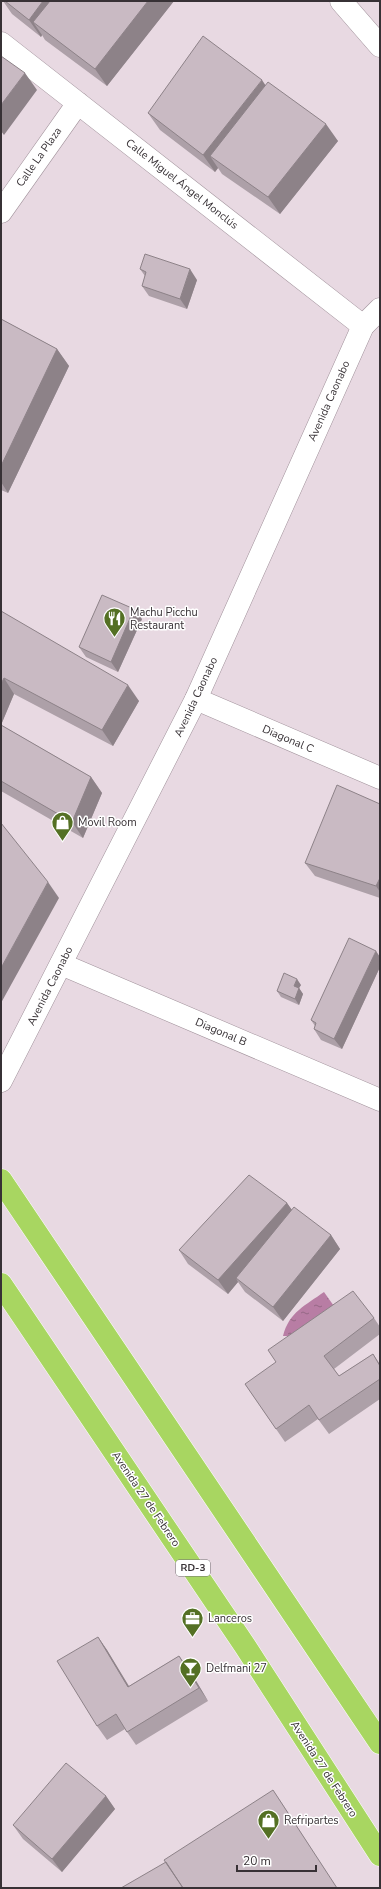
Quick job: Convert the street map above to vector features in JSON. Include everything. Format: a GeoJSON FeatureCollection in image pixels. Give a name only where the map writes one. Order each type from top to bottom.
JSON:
{"type":"FeatureCollection","features":[{"type":"Feature","properties":{"kind":"highway"},"geometry":{"type":"LineString","coordinates":[[1,1180],[380,1743]]}},
{"type":"Feature","properties":{"kind":"highway","name":"Avenida 27 de Febrero"},"geometry":{"type":"LineString","coordinates":[[1,1284],[245,1646],[380,1856]]}},
{"type":"Feature","properties":{"kind":"street"},"geometry":{"type":"LineString","coordinates":[[341,1],[380,46]]}},
{"type":"Feature","properties":{"kind":"street","name":"Calle Miguel Ángel Monclús"},"geometry":{"type":"LineString","coordinates":[[1,43],[363,326]]}},
{"type":"Feature","properties":{"kind":"street","name":"Calle La Plaza"},"geometry":{"type":"LineString","coordinates":[[1,212],[78,103]]}},
{"type":"Feature","properties":{"kind":"street","name":"Avenida Caonabo"},"geometry":{"type":"LineString","coordinates":[[1,1081],[196,699],[363,326],[380,309]]}},
{"type":"Feature","properties":{"kind":"street","name":"Diagonal C"},"geometry":{"type":"LineString","coordinates":[[196,699],[380,778]]}},
{"type":"Feature","properties":{"kind":"street","name":"Diagonal B"},"geometry":{"type":"LineString","coordinates":[[61,964],[380,1100]]}},
{"type":"Feature","properties":{"kind":"water"},"geometry":{"type":"Polygon","coordinates":[[[324,1292],[336,1309],[299,1336],[283,1336],[289,1321],[294,1315],[305,1305],[324,1292]]]}},
{"type":"Feature","properties":{"kind":"building"},"geometry":{"type":"Polygon","coordinates":[[[5,1],[43,1],[29,20],[5,1]]]}},
{"type":"Feature","properties":{"kind":"building"},"geometry":{"type":"Polygon","coordinates":[[[50,1],[148,1],[95,69],[33,22],[50,1]]]}},
{"type":"Feature","properties":{"kind":"building"},"geometry":{"type":"Polygon","coordinates":[[[203,36],[262,80],[203,155],[148,113],[203,36]]]}},
{"type":"Feature","properties":{"kind":"building"},"geometry":{"type":"Polygon","coordinates":[[[1,56],[25,73],[1,105],[1,56]]]}},
{"type":"Feature","properties":{"kind":"building"},"geometry":{"type":"Polygon","coordinates":[[[268,82],[326,124],[268,197],[210,156],[268,82]]]}},
{"type":"Feature","properties":{"kind":"building"},"geometry":{"type":"Polygon","coordinates":[[[145,254],[190,269],[180,299],[142,286],[146,272],[140,269],[145,254]]]}},
{"type":"Feature","properties":{"kind":"building"},"geometry":{"type":"Polygon","coordinates":[[[1,319],[57,349],[1,466],[1,319]]]}},
{"type":"Feature","properties":{"kind":"building","name":"Machu Picchu Restaurant"},"geometry":{"type":"Polygon","coordinates":[[[102,595],[134,609],[111,662],[79,647],[102,595]]]}},
{"type":"Feature","properties":{"kind":"building"},"geometry":{"type":"Polygon","coordinates":[[[1,611],[128,685],[102,730],[4,678],[1,684],[1,611]]]}},
{"type":"Feature","properties":{"kind":"building"},"geometry":{"type":"Polygon","coordinates":[[[1,725],[91,777],[72,822],[1,781],[1,725]]]}},
{"type":"Feature","properties":{"kind":"building"},"geometry":{"type":"Polygon","coordinates":[[[337,785],[380,804],[380,878],[376,886],[305,863],[337,785]]]}},
{"type":"Feature","properties":{"kind":"building"},"geometry":{"type":"Polygon","coordinates":[[[1,823],[48,882],[1,968],[1,823]]]}},
{"type":"Feature","properties":{"kind":"building"},"geometry":{"type":"Polygon","coordinates":[[[349,938],[376,951],[334,1039],[314,1029],[316,1023],[311,1020],[349,938]]]}},
{"type":"Feature","properties":{"kind":"building"},"geometry":{"type":"Polygon","coordinates":[[[284,973],[297,979],[294,986],[299,988],[295,999],[277,991],[284,973]]]}},
{"type":"Feature","properties":{"kind":"building"},"geometry":{"type":"Polygon","coordinates":[[[249,1175],[287,1203],[218,1280],[179,1250],[249,1175]]]}},
{"type":"Feature","properties":{"kind":"building"},"geometry":{"type":"Polygon","coordinates":[[[294,1207],[331,1235],[273,1307],[236,1278],[294,1207]]]}},
{"type":"Feature","properties":{"kind":"building"},"geometry":{"type":"Polygon","coordinates":[[[353,1291],[374,1318],[324,1356],[339,1376],[373,1354],[380,1366],[380,1379],[319,1420],[309,1405],[276,1429],[245,1384],[276,1362],[268,1350],[353,1291]]]}},
{"type":"Feature","properties":{"kind":"building"},"geometry":{"type":"Polygon","coordinates":[[[98,1637],[128,1687],[179,1656],[199,1688],[127,1732],[116,1714],[97,1726],[57,1661],[98,1637]]]}},
{"type":"Feature","properties":{"kind":"building"},"geometry":{"type":"Polygon","coordinates":[[[66,1763],[106,1796],[52,1859],[13,1825],[66,1763]]]}},
{"type":"Feature","properties":{"kind":"building","name":"Refripartes"},"geometry":{"type":"Polygon","coordinates":[[[273,1790],[337,1888],[183,1888],[164,1860],[273,1790]]]}},
{"type":"Feature","properties":{"kind":"building"},"geometry":{"type":"Polygon","coordinates":[[[166,1862],[183,1888],[121,1888],[166,1862]]]}},
{"type":"Feature","properties":{"kind":"place","name":"Machu Picchu Restaurant"},"geometry":{"type":"Point","coordinates":[114,638]}},
{"type":"Feature","properties":{"kind":"place","name":"Movil Room"},"geometry":{"type":"Point","coordinates":[62,842]}},
{"type":"Feature","properties":{"kind":"place","name":"Lanceros"},"geometry":{"type":"Point","coordinates":[193,1638]}},
{"type":"Feature","properties":{"kind":"place","name":"Delfmani 27"},"geometry":{"type":"Point","coordinates":[191,1688]}},
{"type":"Feature","properties":{"kind":"place","name":"Refripartes"},"geometry":{"type":"Point","coordinates":[268,1840]}}]}
